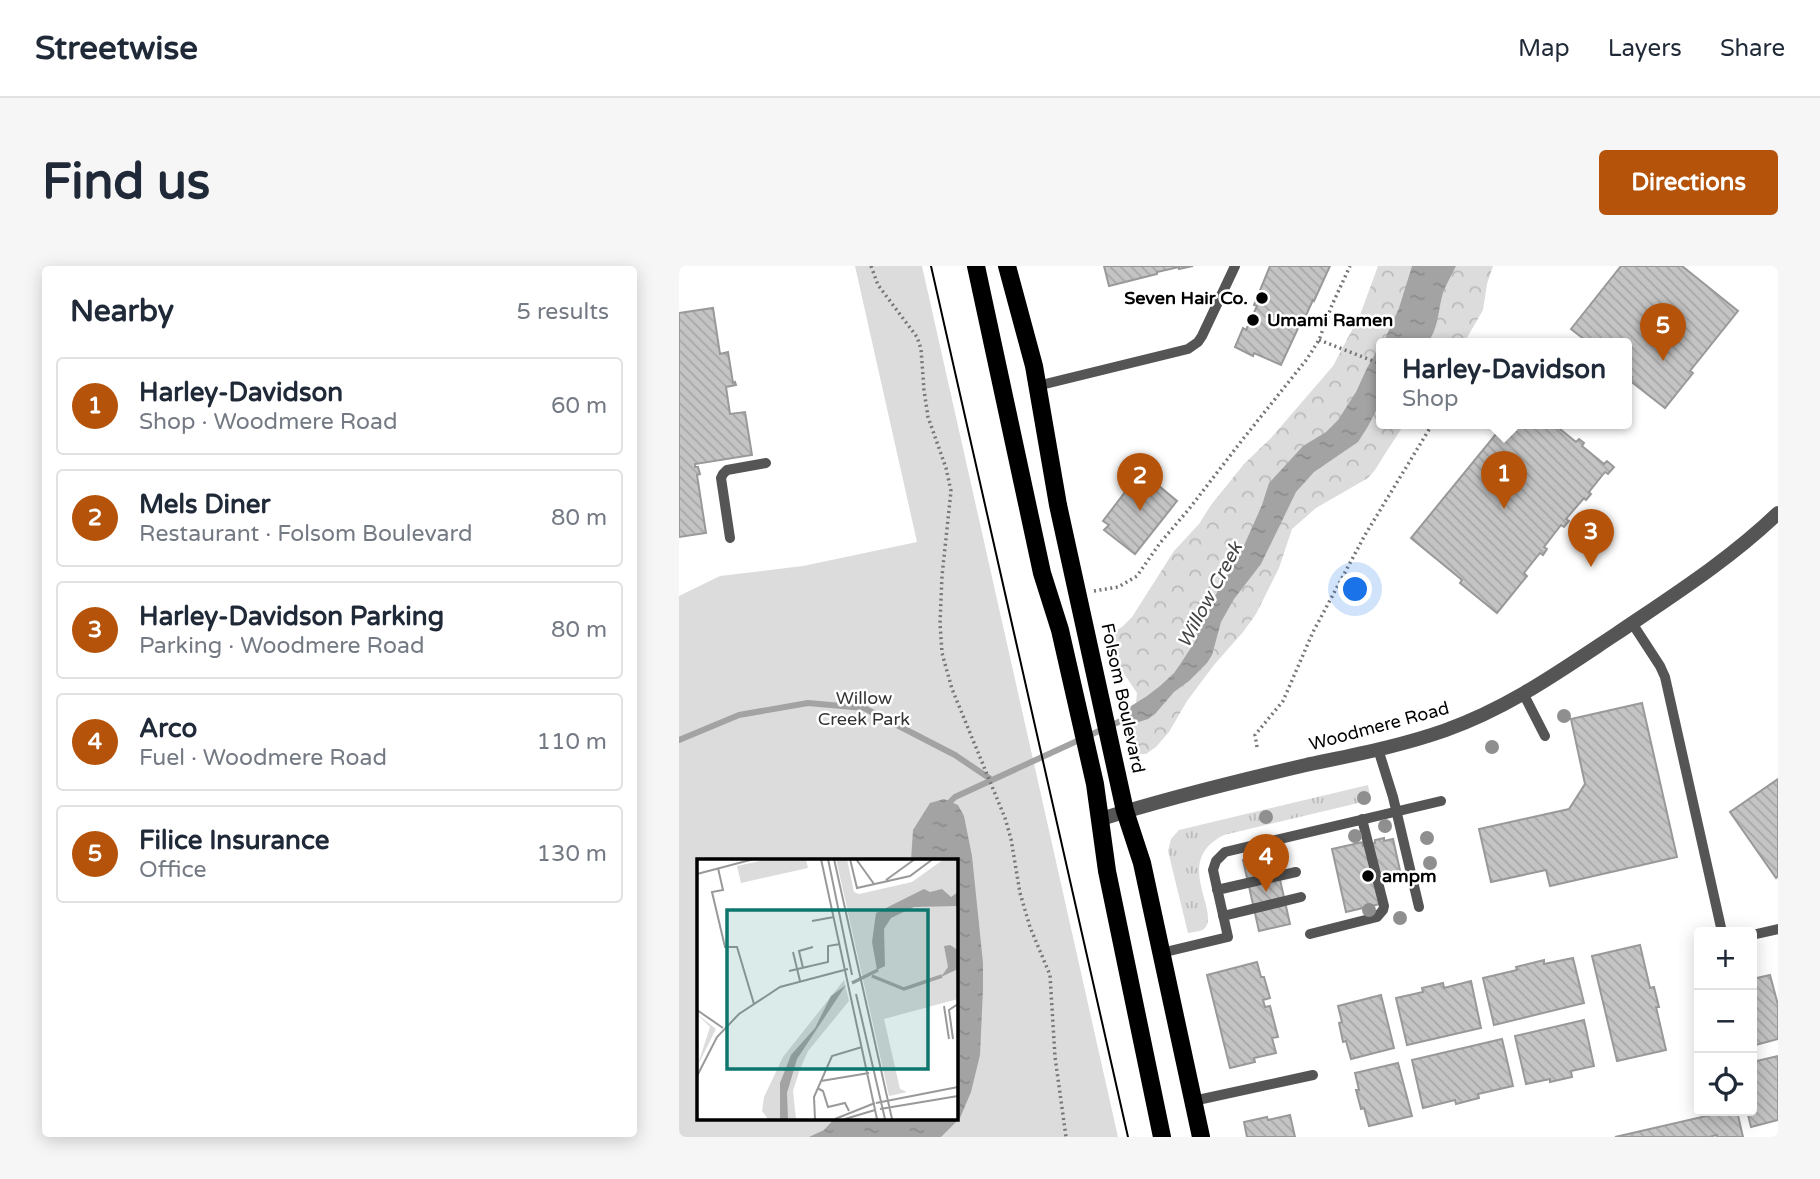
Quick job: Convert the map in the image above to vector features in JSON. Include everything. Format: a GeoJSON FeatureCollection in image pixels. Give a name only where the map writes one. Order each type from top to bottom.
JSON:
{"type":"FeatureCollection","features":[{"type":"Feature","properties":{"kind":"main road"},"geometry":{"type":"LineString","coordinates":[[976,266],[1042,573],[1060,630],[1080,714],[1095,784],[1107,871],[1163,1137]]}},
{"type":"Feature","properties":{"kind":"main road","name":"Folsom Boulevard"},"geometry":{"type":"LineString","coordinates":[[1007,266],[1034,366],[1058,505],[1125,811],[1142,863],[1201,1137]]}},
{"type":"Feature","properties":{"kind":"street","name":"Woodmere Road"},"geometry":{"type":"LineString","coordinates":[[1101,819],[1254,777],[1444,731],[1489,713],[1524,695],[1715,567],[1751,539],[1778,513]]}},
{"type":"Feature","properties":{"kind":"lane"},"geometry":{"type":"LineString","coordinates":[[1037,386],[1188,349],[1202,336],[1234,266]]}},
{"type":"Feature","properties":{"kind":"lane"},"geometry":{"type":"LineString","coordinates":[[730,538],[721,478],[727,470],[766,463]]}},
{"type":"Feature","properties":{"kind":"lane"},"geometry":{"type":"LineString","coordinates":[[1632,623],[1665,677],[1721,927]]}},
{"type":"Feature","properties":{"kind":"lane"},"geometry":{"type":"LineString","coordinates":[[1524,695],[1545,736]]}},
{"type":"Feature","properties":{"kind":"lane"},"geometry":{"type":"LineString","coordinates":[[1378,749],[1397,811],[1419,907]]}},
{"type":"Feature","properties":{"kind":"lane"},"geometry":{"type":"LineString","coordinates":[[1161,953],[1228,937],[1213,873],[1218,858],[1225,852],[1441,801]]}},
{"type":"Feature","properties":{"kind":"lane"},"geometry":{"type":"LineString","coordinates":[[1310,934],[1377,917],[1383,910],[1362,818]]}},
{"type":"Feature","properties":{"kind":"lane"},"geometry":{"type":"LineString","coordinates":[[1217,890],[1296,872]]}},
{"type":"Feature","properties":{"kind":"lane"},"geometry":{"type":"LineString","coordinates":[[1223,916],[1301,897]]}},
{"type":"Feature","properties":{"kind":"lane"},"geometry":{"type":"LineString","coordinates":[[1757,934],[1778,929]]}},
{"type":"Feature","properties":{"kind":"lane"},"geometry":{"type":"LineString","coordinates":[[1193,1101],[1313,1075]]}},
{"type":"Feature","properties":{"kind":"path"},"geometry":{"type":"LineString","coordinates":[[871,266],[878,285],[917,337],[921,349],[928,417],[949,480],[950,511],[942,576],[940,624],[942,653],[952,689],[1005,818],[1027,915],[1051,975],[1055,1057],[1066,1137]]}},
{"type":"Feature","properties":{"kind":"path"},"geometry":{"type":"LineString","coordinates":[[1079,594],[1118,587],[1137,576],[1160,543],[1307,359],[1319,340],[1350,266]]}},
{"type":"Feature","properties":{"kind":"path"},"geometry":{"type":"LineString","coordinates":[[1319,340],[1376,363]]}},
{"type":"Feature","properties":{"kind":"path"},"geometry":{"type":"LineString","coordinates":[[1257,747],[1256,733],[1283,701],[1313,632],[1365,535],[1429,429]]}},
{"type":"Feature","properties":{"kind":"green space","name":"Willow Creek Park"},"geometry":{"type":"Polygon","coordinates":[[[855,266],[922,266],[1118,1137],[679,1137],[679,596],[720,576],[803,566],[917,542],[855,266]]]}},
{"type":"Feature","properties":{"kind":"green space"},"geometry":{"type":"Polygon","coordinates":[[[1378,266],[1493,266],[1483,310],[1467,338],[1376,338],[1376,429],[1401,429],[1368,478],[1316,508],[1292,529],[1279,568],[1256,614],[1187,701],[1169,732],[1156,747],[1146,754],[1138,754],[1132,741],[1137,693],[1112,656],[1108,643],[1111,633],[1132,617],[1174,551],[1199,524],[1244,464],[1271,438],[1333,366],[1360,315],[1378,266]]]}},
{"type":"Feature","properties":{"kind":"green space"},"geometry":{"type":"Polygon","coordinates":[[[1368,785],[1371,800],[1224,835],[1209,846],[1201,858],[1199,872],[1208,921],[1204,929],[1188,933],[1168,851],[1171,839],[1179,830],[1368,785]]]}},
{"type":"Feature","properties":{"kind":"water"},"geometry":{"type":"Polygon","coordinates":[[[1412,266],[1456,266],[1444,290],[1430,338],[1385,338],[1399,308],[1412,266]]]}},
{"type":"Feature","properties":{"kind":"water"},"geometry":{"type":"Polygon","coordinates":[[[1376,353],[1376,410],[1358,442],[1314,472],[1296,492],[1261,564],[1234,599],[1221,622],[1212,655],[1207,663],[1174,692],[1155,714],[1126,726],[1123,711],[1147,696],[1174,673],[1196,640],[1202,618],[1242,550],[1269,483],[1303,446],[1326,432],[1338,420],[1376,353]]]}},
{"type":"Feature","properties":{"kind":"water"},"geometry":{"type":"Polygon","coordinates":[[[944,799],[958,805],[964,816],[972,856],[983,963],[983,989],[980,1055],[971,1092],[960,1118],[941,1137],[809,1137],[824,1130],[834,1119],[957,1119],[957,859],[911,859],[913,830],[930,803],[944,799]]]}},
{"type":"Feature","properties":{"kind":"building"},"geometry":{"type":"Polygon","coordinates":[[[1104,266],[1193,266],[1157,272],[1109,286],[1104,266]]]}},
{"type":"Feature","properties":{"kind":"building"},"geometry":{"type":"Polygon","coordinates":[[[1270,266],[1330,266],[1281,365],[1235,347],[1257,306],[1254,305],[1270,266]]]}},
{"type":"Feature","properties":{"kind":"building"},"geometry":{"type":"Polygon","coordinates":[[[1621,266],[1682,266],[1738,311],[1690,371],[1693,373],[1665,408],[1632,382],[1632,338],[1583,338],[1571,329],[1621,266]]]}},
{"type":"Feature","properties":{"kind":"building"},"geometry":{"type":"Polygon","coordinates":[[[713,308],[720,354],[728,352],[733,383],[736,385],[726,387],[730,414],[745,412],[752,455],[695,464],[700,474],[697,475],[706,533],[679,537],[679,313],[713,308]]]}},
{"type":"Feature","properties":{"kind":"building"},"geometry":{"type":"Polygon","coordinates":[[[1500,429],[1560,429],[1576,442],[1579,439],[1584,443],[1582,446],[1604,464],[1607,461],[1614,467],[1608,474],[1605,472],[1589,492],[1591,494],[1586,500],[1584,498],[1566,519],[1569,521],[1564,527],[1561,525],[1544,547],[1547,549],[1543,555],[1540,553],[1524,573],[1527,576],[1497,613],[1411,538],[1500,429]]]}},
{"type":"Feature","properties":{"kind":"building"},"geometry":{"type":"Polygon","coordinates":[[[1145,477],[1177,501],[1135,554],[1104,530],[1109,525],[1103,521],[1135,479],[1141,483],[1145,477]]]}},
{"type":"Feature","properties":{"kind":"building"},"geometry":{"type":"Polygon","coordinates":[[[1642,703],[1677,857],[1550,886],[1546,870],[1491,882],[1479,829],[1569,809],[1585,784],[1571,719],[1642,703]]]}},
{"type":"Feature","properties":{"kind":"building"},"geometry":{"type":"Polygon","coordinates":[[[1778,779],[1778,876],[1776,878],[1730,812],[1778,779]]]}},
{"type":"Feature","properties":{"kind":"building","name":"ampm"},"geometry":{"type":"Polygon","coordinates":[[[1384,838],[1384,841],[1393,839],[1401,875],[1393,877],[1394,880],[1380,883],[1384,903],[1346,912],[1332,849],[1363,842],[1363,846],[1384,838]]]}},
{"type":"Feature","properties":{"kind":"building"},"geometry":{"type":"Polygon","coordinates":[[[1274,853],[1290,924],[1259,931],[1243,860],[1274,853]]]}},
{"type":"Feature","properties":{"kind":"building"},"geometry":{"type":"Polygon","coordinates":[[[1640,945],[1650,988],[1654,987],[1659,1007],[1656,1007],[1666,1050],[1617,1061],[1592,956],[1640,945]]]}},
{"type":"Feature","properties":{"kind":"building"},"geometry":{"type":"Polygon","coordinates":[[[1573,958],[1584,1003],[1494,1025],[1483,978],[1544,960],[1544,964],[1573,958]]]}},
{"type":"Feature","properties":{"kind":"building"},"geometry":{"type":"Polygon","coordinates":[[[1257,962],[1270,998],[1263,1000],[1265,1007],[1270,1006],[1278,1037],[1272,1038],[1276,1053],[1230,1068],[1207,975],[1257,962]]]}},
{"type":"Feature","properties":{"kind":"building"},"geometry":{"type":"Polygon","coordinates":[[[1770,975],[1778,1005],[1778,1039],[1757,1045],[1757,990],[1757,978],[1770,975]]]}},
{"type":"Feature","properties":{"kind":"building"},"geometry":{"type":"Polygon","coordinates":[[[1471,981],[1481,1028],[1407,1045],[1396,998],[1423,992],[1422,988],[1443,983],[1444,988],[1471,981]]]}},
{"type":"Feature","properties":{"kind":"building"},"geometry":{"type":"Polygon","coordinates":[[[1381,995],[1394,1048],[1351,1059],[1346,1041],[1343,1042],[1338,1006],[1381,995]]]}},
{"type":"Feature","properties":{"kind":"building"},"geometry":{"type":"Polygon","coordinates":[[[1584,1020],[1594,1066],[1571,1071],[1572,1077],[1526,1084],[1515,1036],[1584,1020]]]}},
{"type":"Feature","properties":{"kind":"building"},"geometry":{"type":"Polygon","coordinates":[[[1502,1039],[1513,1086],[1478,1094],[1479,1098],[1456,1104],[1455,1100],[1423,1108],[1412,1060],[1502,1039]]]}},
{"type":"Feature","properties":{"kind":"building"},"geometry":{"type":"Polygon","coordinates":[[[1778,1056],[1778,1120],[1751,1127],[1748,1116],[1757,1116],[1757,1061],[1778,1056]]]}},
{"type":"Feature","properties":{"kind":"building"},"geometry":{"type":"Polygon","coordinates":[[[1398,1063],[1412,1116],[1369,1126],[1364,1108],[1361,1109],[1355,1073],[1398,1063]]]}},
{"type":"Feature","properties":{"kind":"building"},"geometry":{"type":"Polygon","coordinates":[[[1290,1115],[1295,1137],[1247,1137],[1244,1122],[1290,1115]]]}},
{"type":"Feature","properties":{"kind":"building"},"geometry":{"type":"Polygon","coordinates":[[[1706,1116],[1738,1116],[1743,1137],[1717,1135],[1615,1137],[1706,1116]]]}},
{"type":"Feature","properties":{"kind":"waterway"},"geometry":{"type":"LineString","coordinates":[[679,740],[739,715],[808,703],[864,708],[955,755],[992,780]]}},
{"type":"Feature","properties":{"kind":"waterway","name":"Willow Creek"},"geometry":{"type":"LineString","coordinates":[[949,806],[955,797],[1131,715]]}},
{"type":"Feature","properties":{"kind":"tram line"},"geometry":{"type":"LineString","coordinates":[[931,266],[1128,1137]]}},
{"type":"Feature","properties":{"kind":"place","name":"Seven Hair Co."},"geometry":{"type":"Point","coordinates":[1262,298]}},
{"type":"Feature","properties":{"kind":"place","name":"Umami Ramen"},"geometry":{"type":"Point","coordinates":[1253,320]}},
{"type":"Feature","properties":{"kind":"place","name":"Filice Insurance"},"geometry":{"type":"Point","coordinates":[1663,361]}},
{"type":"Feature","properties":{"kind":"place","name":"Harley-Davidson"},"geometry":{"type":"Point","coordinates":[1504,509]}},
{"type":"Feature","properties":{"kind":"place","name":"Mels Diner"},"geometry":{"type":"Point","coordinates":[1140,511]}},
{"type":"Feature","properties":{"kind":"place","name":"Harley-Davidson Parking"},"geometry":{"type":"Point","coordinates":[1591,567]}},
{"type":"Feature","properties":{"kind":"place","name":"ampm"},"geometry":{"type":"Point","coordinates":[1368,876]}},
{"type":"Feature","properties":{"kind":"place","name":"Arco"},"geometry":{"type":"Point","coordinates":[1266,892]}}]}
